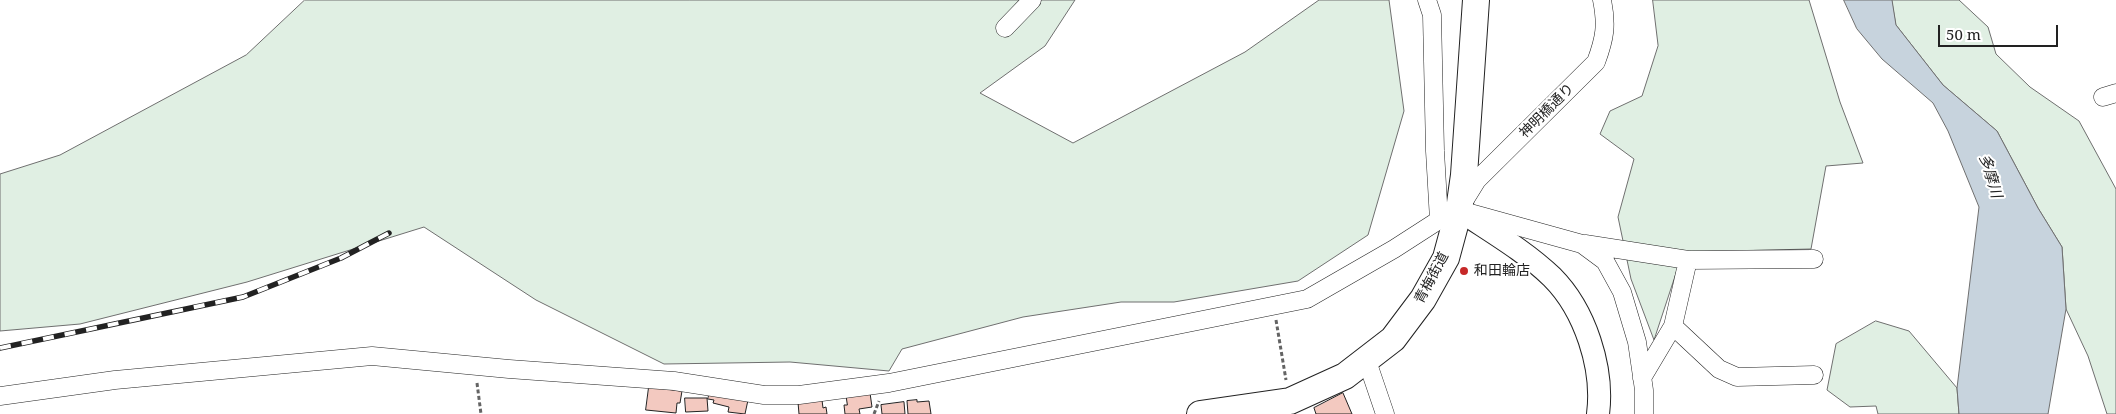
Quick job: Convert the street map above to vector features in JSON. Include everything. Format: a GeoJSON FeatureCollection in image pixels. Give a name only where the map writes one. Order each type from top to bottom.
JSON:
{"type":"FeatureCollection","features":[{"type":"Feature","properties":{"kind":"highway","name":"青梅街道"},"geometry":{"type":"LineString","coordinates":[[1200,414],[1291,407],[1345,376],[1394,339],[1423,299],[1446,258],[1449,215],[1464,175],[1476,0]]}},
{"type":"Feature","properties":{"kind":"main road"},"geometry":{"type":"LineString","coordinates":[[1449,215],[1525,254],[1553,278],[1575,310],[1591,344],[1599,379],[1598,414]]}},
{"type":"Feature","properties":{"kind":"street"},"geometry":{"type":"LineString","coordinates":[[1005,28],[1032,0]]}},
{"type":"Feature","properties":{"kind":"street"},"geometry":{"type":"LineString","coordinates":[[1427,0],[1432,15],[1435,151],[1449,215]]}},
{"type":"Feature","properties":{"kind":"street","name":"神明橋通り"},"geometry":{"type":"LineString","coordinates":[[1449,215],[1477,180],[1596,62],[1604,43],[1606,21],[1602,0]]}},
{"type":"Feature","properties":{"kind":"street"},"geometry":{"type":"LineString","coordinates":[[0,396],[115,380],[372,356],[674,381],[764,395],[799,395],[889,383],[1307,299],[1449,215],[1582,244],[1688,260],[1814,259]]}},
{"type":"Feature","properties":{"kind":"street"},"geometry":{"type":"LineString","coordinates":[[1582,244],[1605,261],[1622,292],[1637,342],[1644,414]]}},
{"type":"Feature","properties":{"kind":"street"},"geometry":{"type":"LineString","coordinates":[[1642,378],[1673,326],[1688,260]]}},
{"type":"Feature","properties":{"kind":"street"},"geometry":{"type":"LineString","coordinates":[[1673,326],[1719,369],[1737,377],[1814,375]]}},
{"type":"Feature","properties":{"kind":"street"},"geometry":{"type":"LineString","coordinates":[[1367,361],[1385,414]]}},
{"type":"Feature","properties":{"kind":"path"},"geometry":{"type":"LineString","coordinates":[[1274,306],[1291,407]]}},
{"type":"Feature","properties":{"kind":"path"},"geometry":{"type":"LineString","coordinates":[[476,365],[481,414]]}},
{"type":"Feature","properties":{"kind":"green space"},"geometry":{"type":"Polygon","coordinates":[[[305,0],[1075,0],[1045,46],[980,93],[1073,143],[1245,52],[1319,0],[1389,0],[1404,111],[1368,235],[1298,281],[1174,302],[1121,302],[1023,317],[902,349],[889,371],[790,362],[664,364],[536,300],[424,227],[247,282],[80,324],[0,331],[0,174],[60,155],[246,55],[305,0]]]}},
{"type":"Feature","properties":{"kind":"green space"},"geometry":{"type":"Polygon","coordinates":[[[1653,0],[1809,0],[1840,102],[1863,163],[1826,166],[1811,249],[1683,252],[1654,340],[1631,279],[1618,217],[1634,159],[1600,134],[1610,111],[1642,96],[1658,46],[1653,0]]]}},
{"type":"Feature","properties":{"kind":"green space"},"geometry":{"type":"Polygon","coordinates":[[[1892,0],[1959,0],[1988,27],[1996,54],[2030,87],[2079,121],[2116,189],[2116,414],[2107,414],[2088,356],[2066,309],[2062,247],[2038,208],[1997,131],[1943,85],[1896,25],[1892,0]]]}},
{"type":"Feature","properties":{"kind":"green space"},"geometry":{"type":"Polygon","coordinates":[[[1876,321],[1909,331],[1957,388],[1959,414],[1878,414],[1876,406],[1850,407],[1827,390],[1836,344],[1876,321]]]}},
{"type":"Feature","properties":{"kind":"water","name":"多摩川"},"geometry":{"type":"Polygon","coordinates":[[[1844,0],[1892,0],[1896,25],[1943,85],[1997,131],[2038,208],[2062,247],[2066,309],[2048,414],[1959,414],[1957,388],[1979,207],[1948,131],[1933,103],[1882,59],[1857,29],[1844,0]]]}},
{"type":"Feature","properties":{"kind":"building"},"geometry":{"type":"Polygon","coordinates":[[[649,387],[682,391],[680,403],[677,403],[676,413],[646,410],[649,387]]]}},
{"type":"Feature","properties":{"kind":"building"},"geometry":{"type":"Polygon","coordinates":[[[710,392],[748,400],[745,414],[728,412],[729,407],[713,403],[714,400],[708,399],[710,392]]]}},
{"type":"Feature","properties":{"kind":"building"},"geometry":{"type":"Polygon","coordinates":[[[846,393],[870,393],[872,407],[859,409],[860,414],[845,414],[844,405],[847,405],[846,393]]]}},
{"type":"Feature","properties":{"kind":"building"},"geometry":{"type":"Polygon","coordinates":[[[1343,393],[1352,414],[1316,414],[1314,408],[1343,393]]]}},
{"type":"Feature","properties":{"kind":"building"},"geometry":{"type":"Polygon","coordinates":[[[685,398],[707,398],[708,411],[686,412],[685,398]]]}},
{"type":"Feature","properties":{"kind":"building"},"geometry":{"type":"Polygon","coordinates":[[[822,400],[823,408],[826,407],[827,414],[799,414],[798,402],[822,400]]]}},
{"type":"Feature","properties":{"kind":"building"},"geometry":{"type":"Polygon","coordinates":[[[917,400],[917,402],[929,401],[931,414],[908,414],[907,401],[917,400]]]}},
{"type":"Feature","properties":{"kind":"building"},"geometry":{"type":"Polygon","coordinates":[[[904,402],[905,414],[882,414],[881,405],[904,402]]]}},
{"type":"Feature","properties":{"kind":"railway"},"geometry":{"type":"LineString","coordinates":[[0,348],[243,297],[341,258],[389,233]]}},
{"type":"Feature","properties":{"kind":"place","name":"和田輪店"},"geometry":{"type":"Point","coordinates":[1464,271]}}]}
